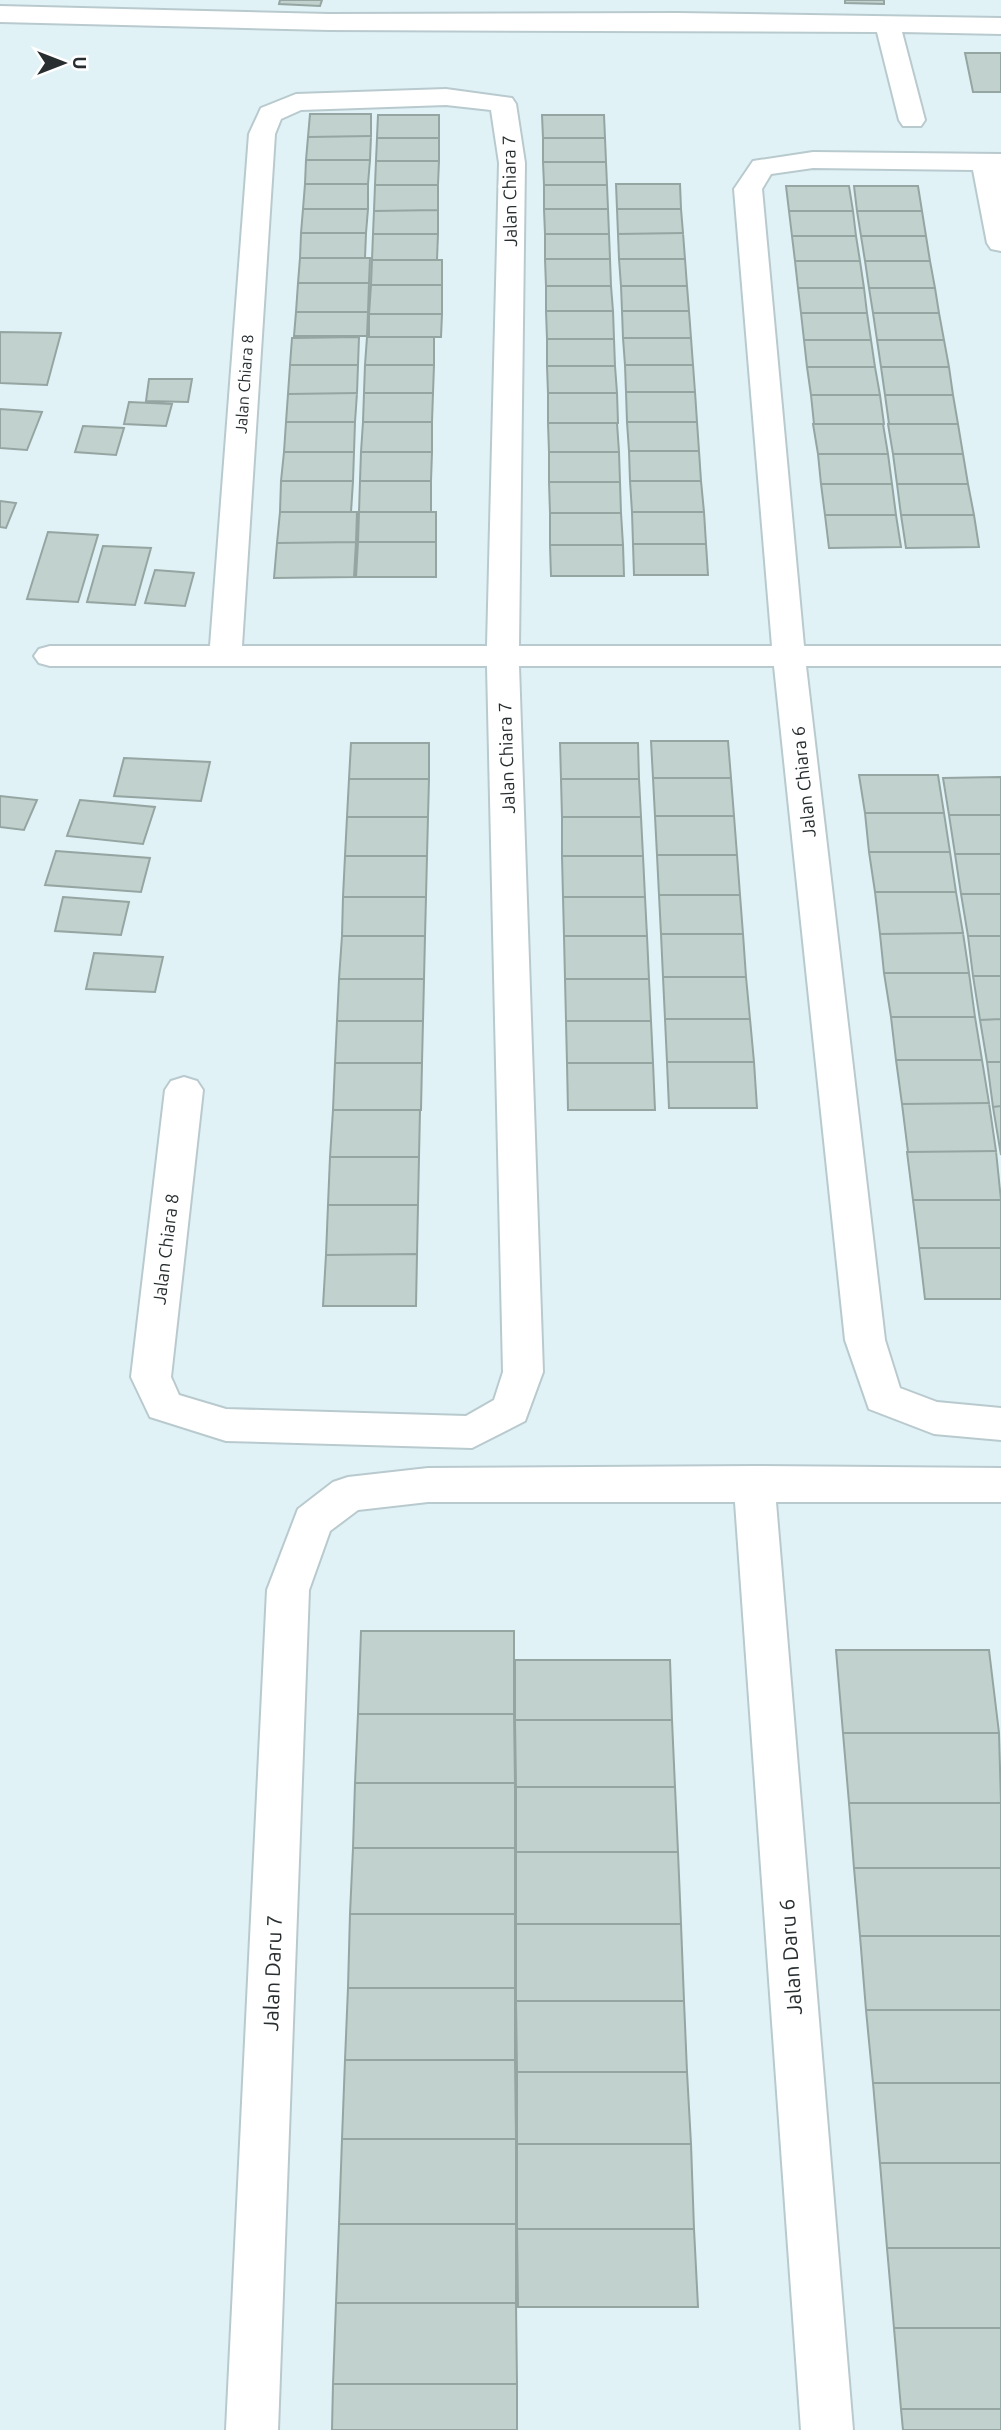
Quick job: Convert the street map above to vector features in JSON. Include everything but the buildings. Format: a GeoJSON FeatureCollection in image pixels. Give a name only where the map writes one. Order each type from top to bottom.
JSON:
{"type":"FeatureCollection","features":[{"type":"Feature","properties":{"kind":"street"},"geometry":{"type":"LineString","coordinates":[[0,15],[676,11],[887,25],[1001,26]]}},
{"type":"Feature","properties":{"kind":"street"},"geometry":{"type":"LineString","coordinates":[[887,25],[912,120]]}},
{"type":"Feature","properties":{"kind":"street","name":"Jalan Chiara 7"},"geometry":{"type":"LineString","coordinates":[[164,1406],[226,1425],[472,1432],[511,1410],[523,1372],[503,656],[512,163],[503,104],[446,97],[296,102],[270,114]]}},
{"type":"Feature","properties":{"kind":"street","name":"Jalan Chiara 8"},"geometry":{"type":"LineString","coordinates":[[225,656],[262,134],[270,114]]}},
{"type":"Feature","properties":{"kind":"street","name":"Jalan Chiara 6"},"geometry":{"type":"LineString","coordinates":[[993,162],[813,160],[762,167],[748,189],[789,656],[865,1340],[883,1398],[934,1418],[1001,1424]]}},
{"type":"Feature","properties":{"kind":"street"},"geometry":{"type":"LineString","coordinates":[[993,162],[1001,243]]}},
{"type":"Feature","properties":{"kind":"street"},"geometry":{"type":"LineString","coordinates":[[50,656],[1001,656]]}},
{"type":"Feature","properties":{"kind":"street","name":"Jalan Chiara 8"},"geometry":{"type":"LineString","coordinates":[[164,1406],[150,1377],[184,1090]]}},
{"type":"Feature","properties":{"kind":"street"},"geometry":{"type":"LineString","coordinates":[[754,1483],[1001,1485]]}},
{"type":"Feature","properties":{"kind":"street","name":"Jalan Daru 7"},"geometry":{"type":"LineString","coordinates":[[253,2430],[288,1590],[313,1521],[348,1494],[428,1485],[754,1483]]}},
{"type":"Feature","properties":{"kind":"street","name":"Jalan Daru 6"},"geometry":{"type":"LineString","coordinates":[[754,1483],[827,2430]]}}]}
